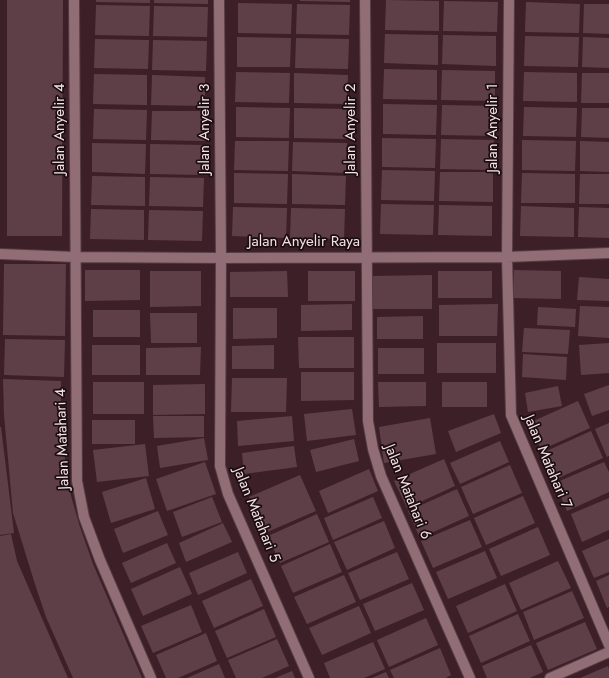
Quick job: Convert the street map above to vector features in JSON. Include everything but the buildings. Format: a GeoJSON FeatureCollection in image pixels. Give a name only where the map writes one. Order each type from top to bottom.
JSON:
{"type":"FeatureCollection","features":[{"type":"Feature","properties":{"kind":"street","name":"Jalan Anyelir 4"},"geometry":{"type":"LineString","coordinates":[[74,0],[75,257]]}},
{"type":"Feature","properties":{"kind":"street","name":"Jalan Anyelir 3"},"geometry":{"type":"LineString","coordinates":[[219,0],[221,258]]}},
{"type":"Feature","properties":{"kind":"street","name":"Jalan Anyelir 2"},"geometry":{"type":"LineString","coordinates":[[365,0],[366,257]]}},
{"type":"Feature","properties":{"kind":"street","name":"Jalan Anyelir 1"},"geometry":{"type":"LineString","coordinates":[[507,256],[509,0]]}},
{"type":"Feature","properties":{"kind":"street","name":"Jalan Anyelir Raya"},"geometry":{"type":"LineString","coordinates":[[0,254],[75,257],[221,258],[507,256],[609,253]]}},
{"type":"Feature","properties":{"kind":"street","name":"Jalan Matahari 7"},"geometry":{"type":"LineString","coordinates":[[507,256],[511,415],[609,645]]}},
{"type":"Feature","properties":{"kind":"street","name":"Jalan Matahari 4"},"geometry":{"type":"LineString","coordinates":[[75,257],[77,481],[84,517],[100,560],[151,678]]}},
{"type":"Feature","properties":{"kind":"street","name":"Jalan Matahari 6"},"geometry":{"type":"LineString","coordinates":[[366,257],[368,421],[372,448],[381,476],[470,678]]}},
{"type":"Feature","properties":{"kind":"street","name":"Jalan Matahari 5"},"geometry":{"type":"LineString","coordinates":[[221,258],[220,466],[228,494],[309,678]]}},
{"type":"Feature","properties":{"kind":"street"},"geometry":{"type":"LineString","coordinates":[[550,678],[609,652]]}}]}
